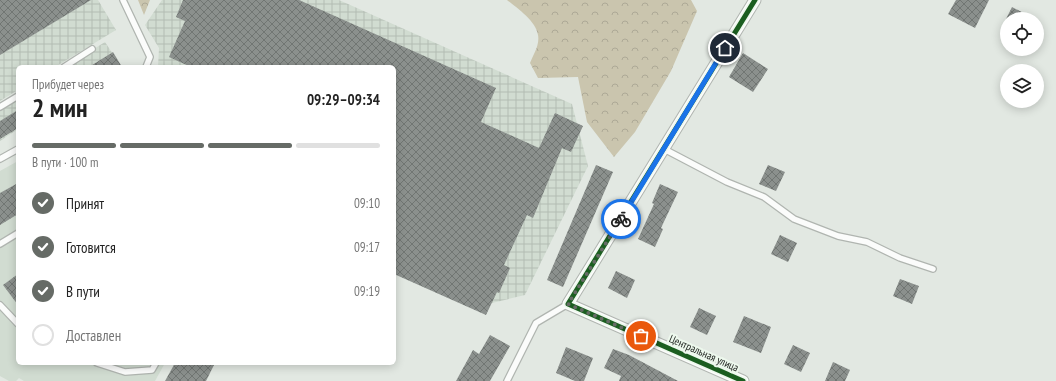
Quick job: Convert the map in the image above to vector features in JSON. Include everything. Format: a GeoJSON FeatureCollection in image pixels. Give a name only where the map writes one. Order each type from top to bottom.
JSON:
{"type":"FeatureCollection","features":[{"type":"Feature","properties":{"kind":"street"},"geometry":{"type":"LineString","coordinates":[[568,304],[755,0]]}},
{"type":"Feature","properties":{"kind":"street","name":"Центральная улица"},"geometry":{"type":"LineString","coordinates":[[568,304],[744,381]]}},
{"type":"Feature","properties":{"kind":"lane"},"geometry":{"type":"LineString","coordinates":[[123,0],[140,32],[150,57],[147,65]]}},
{"type":"Feature","properties":{"kind":"lane"},"geometry":{"type":"LineString","coordinates":[[67,65],[92,49]]}},
{"type":"Feature","properties":{"kind":"lane"},"geometry":{"type":"LineString","coordinates":[[0,107],[16,97]]}},
{"type":"Feature","properties":{"kind":"lane"},"geometry":{"type":"LineString","coordinates":[[664,149],[727,182],[764,197],[794,218],[838,236],[867,242],[900,258],[933,269]]}},
{"type":"Feature","properties":{"kind":"lane"},"geometry":{"type":"LineString","coordinates":[[0,159],[16,150]]}},
{"type":"Feature","properties":{"kind":"lane"},"geometry":{"type":"LineString","coordinates":[[0,244],[16,234]]}},
{"type":"Feature","properties":{"kind":"lane"},"geometry":{"type":"LineString","coordinates":[[507,381],[536,323],[568,304]]}},
{"type":"Feature","properties":{"kind":"lane"},"geometry":{"type":"LineString","coordinates":[[0,305],[16,322]]}},
{"type":"Feature","properties":{"kind":"lane"},"geometry":{"type":"LineString","coordinates":[[103,365],[125,372],[152,370],[155,365]]}},
{"type":"Feature","properties":{"kind":"shaded area"},"geometry":{"type":"Polygon","coordinates":[[[0,0],[98,0],[116,30],[58,65],[16,65],[16,91],[0,101],[0,0]]]}},
{"type":"Feature","properties":{"kind":"shaded area"},"geometry":{"type":"Polygon","coordinates":[[[162,0],[339,0],[572,104],[588,166],[525,295],[492,303],[396,72],[396,65],[158,65],[159,48],[145,25],[162,0]]]}},
{"type":"Feature","properties":{"kind":"shaded area"},"geometry":{"type":"Polygon","coordinates":[[[105,42],[120,65],[68,65],[105,42]]]}},
{"type":"Feature","properties":{"kind":"shaded area"},"geometry":{"type":"Polygon","coordinates":[[[16,97],[16,130],[0,141],[0,107],[16,97]]]}},
{"type":"Feature","properties":{"kind":"shaded area"},"geometry":{"type":"Polygon","coordinates":[[[16,162],[16,365],[164,365],[155,381],[24,381],[19,378],[16,381],[9,381],[0,376],[0,171],[16,162]]]}},
{"type":"Feature","properties":{"kind":"green space"},"geometry":{"type":"Polygon","coordinates":[[[138,0],[150,0],[144,15],[138,0]]]}},
{"type":"Feature","properties":{"kind":"green space"},"geometry":{"type":"Polygon","coordinates":[[[507,0],[691,0],[697,11],[671,71],[635,132],[614,157],[587,122],[578,77],[538,78],[530,63],[538,42],[537,30],[526,15],[507,0]]]}},
{"type":"Feature","properties":{"kind":"building"},"geometry":{"type":"Polygon","coordinates":[[[0,0],[91,0],[0,55],[0,0]]]}},
{"type":"Feature","properties":{"kind":"building"},"geometry":{"type":"Polygon","coordinates":[[[183,0],[299,0],[496,88],[481,122],[539,148],[555,113],[583,126],[571,152],[562,148],[533,218],[527,215],[504,265],[510,268],[499,293],[497,292],[486,315],[396,275],[396,65],[187,65],[169,57],[185,21],[176,17],[183,0]]]}},
{"type":"Feature","properties":{"kind":"building"},"geometry":{"type":"Polygon","coordinates":[[[956,0],[989,0],[975,28],[948,14],[956,0]]]}},
{"type":"Feature","properties":{"kind":"building"},"geometry":{"type":"Polygon","coordinates":[[[1012,7],[1022,12],[1010,12],[1012,7]]]}},
{"type":"Feature","properties":{"kind":"building"},"geometry":{"type":"Polygon","coordinates":[[[113,52],[121,65],[92,65],[113,52]]]}},
{"type":"Feature","properties":{"kind":"building"},"geometry":{"type":"Polygon","coordinates":[[[743,53],[768,69],[753,92],[729,77],[743,53]]]}},
{"type":"Feature","properties":{"kind":"building"},"geometry":{"type":"Polygon","coordinates":[[[16,111],[16,129],[0,139],[0,121],[16,111]]]}},
{"type":"Feature","properties":{"kind":"building"},"geometry":{"type":"Polygon","coordinates":[[[596,165],[613,172],[563,287],[547,280],[596,165]]]}},
{"type":"Feature","properties":{"kind":"building"},"geometry":{"type":"Polygon","coordinates":[[[768,165],[785,172],[776,191],[759,184],[768,165]]]}},
{"type":"Feature","properties":{"kind":"building"},"geometry":{"type":"Polygon","coordinates":[[[16,184],[16,215],[0,225],[0,193],[16,184]]]}},
{"type":"Feature","properties":{"kind":"building"},"geometry":{"type":"Polygon","coordinates":[[[660,184],[678,192],[661,228],[663,229],[655,247],[638,239],[654,204],[652,203],[660,184]]]}},
{"type":"Feature","properties":{"kind":"building"},"geometry":{"type":"Polygon","coordinates":[[[780,235],[797,243],[788,262],[771,254],[780,235]]]}},
{"type":"Feature","properties":{"kind":"building"},"geometry":{"type":"Polygon","coordinates":[[[616,271],[635,280],[627,298],[608,288],[616,271]]]}},
{"type":"Feature","properties":{"kind":"building"},"geometry":{"type":"Polygon","coordinates":[[[16,275],[16,302],[3,285],[16,275]]]}},
{"type":"Feature","properties":{"kind":"building"},"geometry":{"type":"Polygon","coordinates":[[[900,279],[919,286],[912,304],[893,296],[900,279]]]}},
{"type":"Feature","properties":{"kind":"building"},"geometry":{"type":"Polygon","coordinates":[[[699,308],[716,316],[707,335],[690,327],[699,308]]]}},
{"type":"Feature","properties":{"kind":"building"},"geometry":{"type":"Polygon","coordinates":[[[744,316],[771,327],[761,353],[733,342],[744,316]]]}},
{"type":"Feature","properties":{"kind":"building"},"geometry":{"type":"Polygon","coordinates":[[[490,335],[510,346],[490,381],[456,381],[473,350],[479,354],[490,335]]]}},
{"type":"Feature","properties":{"kind":"building"},"geometry":{"type":"Polygon","coordinates":[[[793,345],[810,353],[801,372],[784,364],[793,345]]]}},
{"type":"Feature","properties":{"kind":"building"},"geometry":{"type":"Polygon","coordinates":[[[566,347],[593,358],[584,381],[575,381],[556,373],[566,347]]]}},
{"type":"Feature","properties":{"kind":"building"},"geometry":{"type":"Polygon","coordinates":[[[613,349],[629,355],[678,381],[619,381],[621,376],[604,368],[613,349]]]}},
{"type":"Feature","properties":{"kind":"building"},"geometry":{"type":"Polygon","coordinates":[[[833,362],[850,370],[845,381],[825,381],[833,362]]]}},
{"type":"Feature","properties":{"kind":"building"},"geometry":{"type":"Polygon","coordinates":[[[174,365],[214,365],[206,381],[165,381],[174,365]]]}},
{"type":"Feature","properties":{"kind":"cycle path"},"geometry":{"type":"LineString","coordinates":[[743,381],[568,304],[755,0]]}},
{"type":"Feature","properties":{"kind":"way so far"},"geometry":{"type":"LineString","coordinates":[[621,219],[568,304],[641,336]]}},
{"type":"Feature","properties":{"kind":"route"},"geometry":{"type":"LineString","coordinates":[[621,219],[725,48]]}}]}
